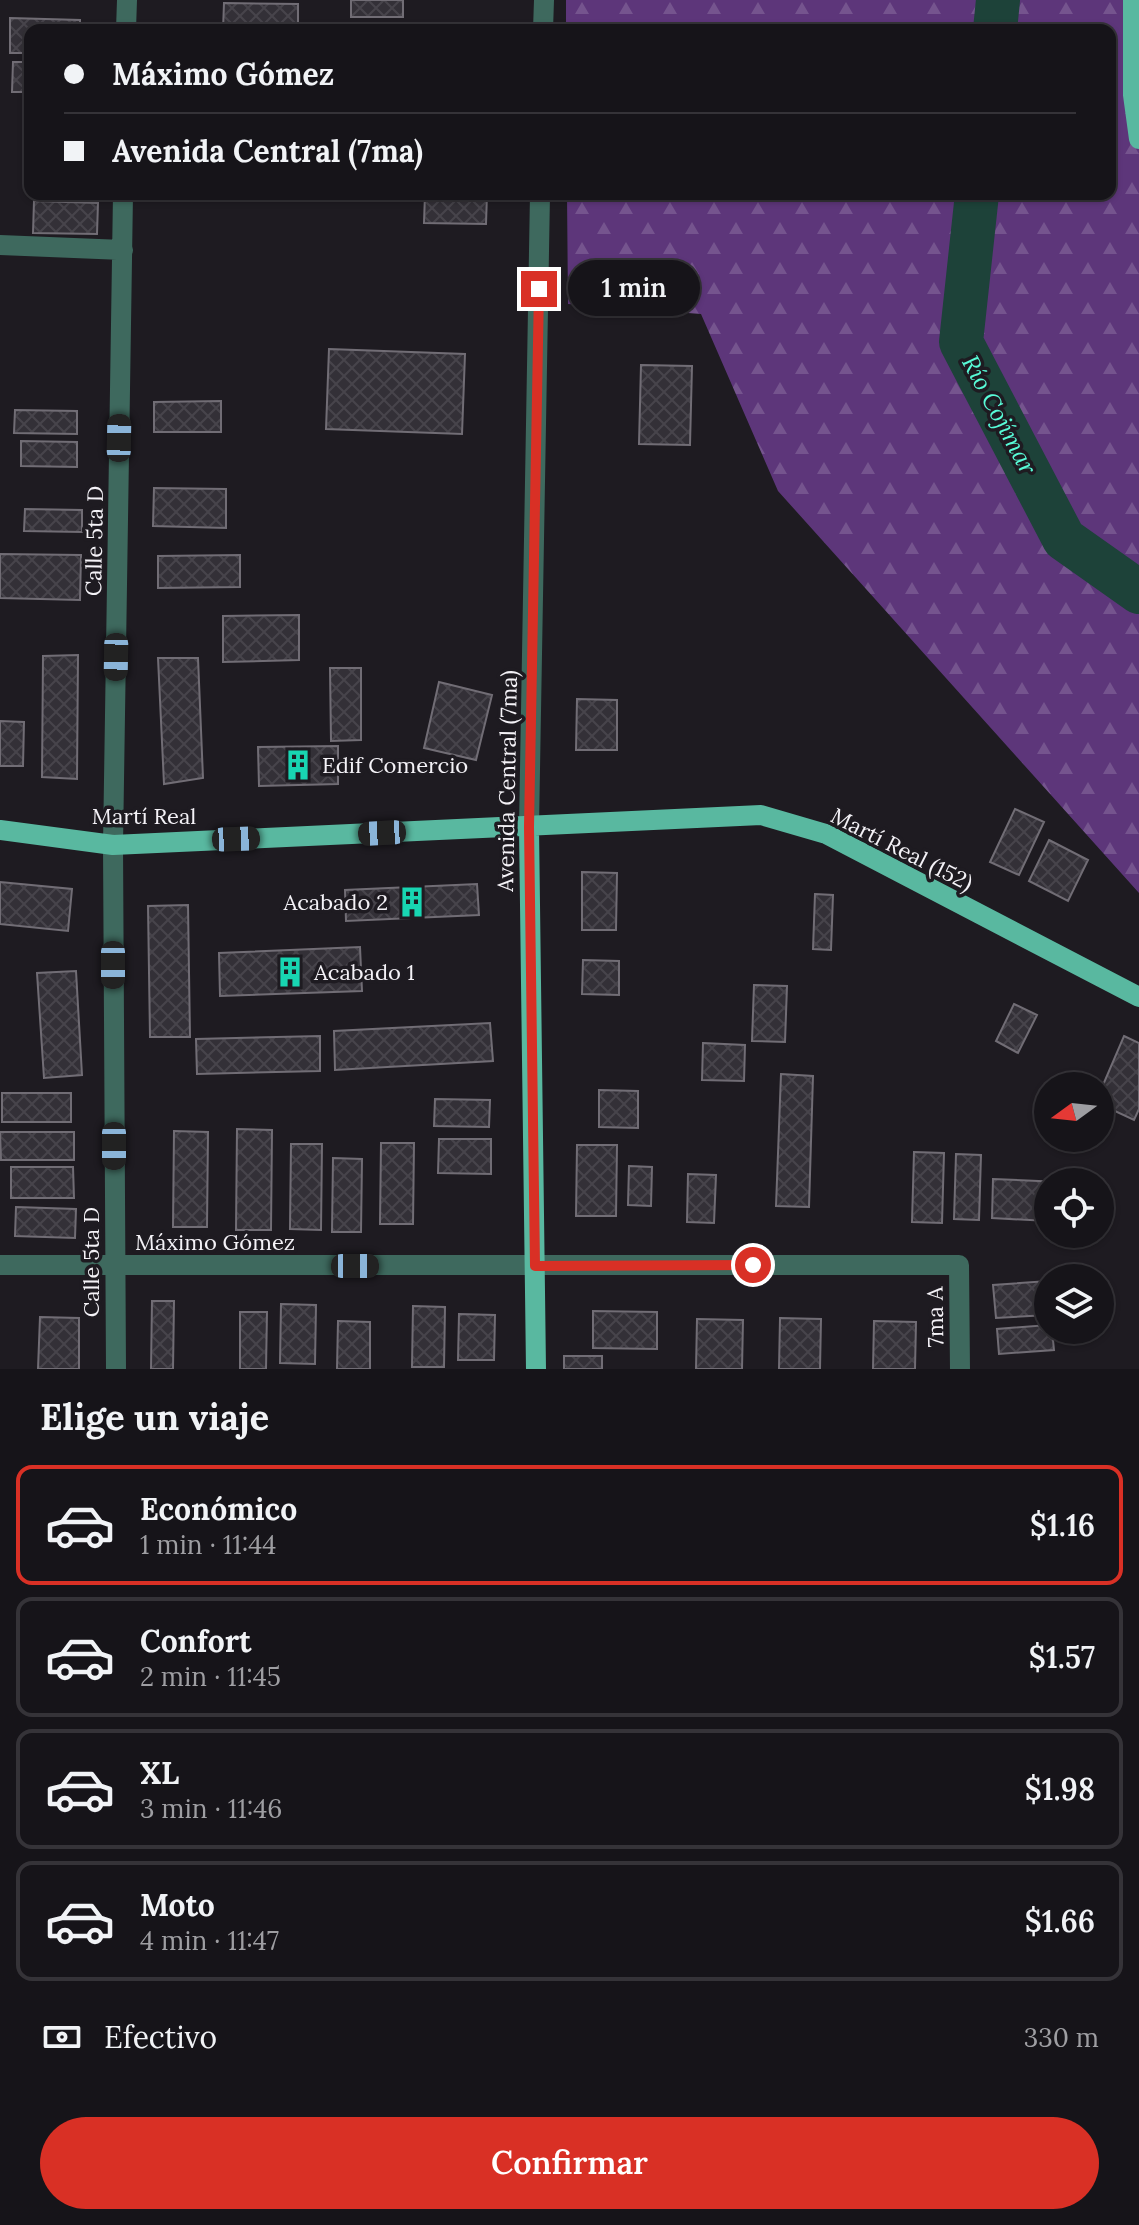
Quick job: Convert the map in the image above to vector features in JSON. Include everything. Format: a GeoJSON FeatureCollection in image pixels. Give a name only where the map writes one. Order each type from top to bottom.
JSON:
{"type":"FeatureCollection","features":[{"type":"Feature","properties":{"kind":"main road"},"geometry":{"type":"LineString","coordinates":[[1133,0],[1132,81],[1139,139]]}},
{"type":"Feature","properties":{"kind":"main road","name":"Martí Real (152)"},"geometry":{"type":"LineString","coordinates":[[529,827],[761,815],[826,834],[1139,997]]}},
{"type":"Feature","properties":{"kind":"main road","name":"Martí Real"},"geometry":{"type":"LineString","coordinates":[[0,830],[113,845],[529,827]]}},
{"type":"Feature","properties":{"kind":"main road","name":"Avenida Central (7ma)"},"geometry":{"type":"LineString","coordinates":[[529,827],[536,1369]]}},
{"type":"Feature","properties":{"kind":"street"},"geometry":{"type":"LineString","coordinates":[[126,24],[127,0]]}},
{"type":"Feature","properties":{"kind":"street"},"geometry":{"type":"LineString","coordinates":[[543,24],[544,0]]}},
{"type":"Feature","properties":{"kind":"street","name":"Calle 5ta D"},"geometry":{"type":"LineString","coordinates":[[116,1369],[113,845],[123,200]]}},
{"type":"Feature","properties":{"kind":"street","name":"Avenida Central (7ma)"},"geometry":{"type":"LineString","coordinates":[[529,827],[540,200]]}},
{"type":"Feature","properties":{"kind":"street"},"geometry":{"type":"LineString","coordinates":[[0,245],[123,250]]}},
{"type":"Feature","properties":{"kind":"street","name":"Máximo Gómez"},"geometry":{"type":"LineString","coordinates":[[0,1265],[959,1265]]}},
{"type":"Feature","properties":{"kind":"street","name":"7ma A"},"geometry":{"type":"LineString","coordinates":[[959,1265],[960,1369]]}},
{"type":"Feature","properties":{"kind":"green space"},"geometry":{"type":"Polygon","coordinates":[[[566,0],[1139,0],[1139,893],[778,491],[701,314],[568,304],[567,200],[1116,200],[1116,24],[566,24],[566,0]]]}},
{"type":"Feature","properties":{"kind":"building"},"geometry":{"type":"Polygon","coordinates":[[[351,0],[403,0],[403,17],[351,17],[351,0]]]}},
{"type":"Feature","properties":{"kind":"building"},"geometry":{"type":"Polygon","coordinates":[[[224,3],[298,4],[298,24],[223,24],[224,3]]]}},
{"type":"Feature","properties":{"kind":"building"},"geometry":{"type":"Polygon","coordinates":[[[10,18],[80,20],[80,24],[24,24],[24,53],[10,53],[10,18]]]}},
{"type":"Feature","properties":{"kind":"building"},"geometry":{"type":"Polygon","coordinates":[[[13,62],[24,62],[24,92],[12,92],[13,62]]]}},
{"type":"Feature","properties":{"kind":"building"},"geometry":{"type":"Polygon","coordinates":[[[425,200],[487,200],[486,224],[424,223],[425,200]]]}},
{"type":"Feature","properties":{"kind":"building"},"geometry":{"type":"Polygon","coordinates":[[[34,201],[98,203],[97,234],[33,233],[34,201]]]}},
{"type":"Feature","properties":{"kind":"building"},"geometry":{"type":"Polygon","coordinates":[[[329,349],[465,354],[462,434],[326,429],[329,349]]]}},
{"type":"Feature","properties":{"kind":"building"},"geometry":{"type":"Polygon","coordinates":[[[641,365],[692,366],[690,445],[639,444],[641,365]]]}},
{"type":"Feature","properties":{"kind":"building"},"geometry":{"type":"Polygon","coordinates":[[[221,401],[221,432],[154,432],[154,402],[221,401]]]}},
{"type":"Feature","properties":{"kind":"building"},"geometry":{"type":"Polygon","coordinates":[[[15,410],[77,411],[77,434],[14,433],[15,410]]]}},
{"type":"Feature","properties":{"kind":"building"},"geometry":{"type":"Polygon","coordinates":[[[21,441],[77,442],[77,467],[21,466],[21,441]]]}},
{"type":"Feature","properties":{"kind":"building"},"geometry":{"type":"Polygon","coordinates":[[[154,488],[226,489],[226,528],[153,526],[154,488]]]}},
{"type":"Feature","properties":{"kind":"building"},"geometry":{"type":"Polygon","coordinates":[[[25,509],[82,510],[82,532],[24,531],[25,509]]]}},
{"type":"Feature","properties":{"kind":"building"},"geometry":{"type":"Polygon","coordinates":[[[0,554],[81,555],[80,600],[0,598],[0,554]]]}},
{"type":"Feature","properties":{"kind":"building"},"geometry":{"type":"Polygon","coordinates":[[[240,555],[240,587],[158,588],[158,556],[240,555]]]}},
{"type":"Feature","properties":{"kind":"building"},"geometry":{"type":"Polygon","coordinates":[[[299,615],[299,660],[223,662],[223,616],[299,615]]]}},
{"type":"Feature","properties":{"kind":"building"},"geometry":{"type":"Polygon","coordinates":[[[78,655],[77,779],[42,777],[43,656],[78,655]]]}},
{"type":"Feature","properties":{"kind":"building"},"geometry":{"type":"Polygon","coordinates":[[[158,658],[198,658],[203,778],[164,784],[158,658]]]}},
{"type":"Feature","properties":{"kind":"building"},"geometry":{"type":"Polygon","coordinates":[[[330,668],[361,668],[361,740],[331,741],[330,668]]]}},
{"type":"Feature","properties":{"kind":"building"},"geometry":{"type":"Polygon","coordinates":[[[439,682],[492,695],[476,760],[424,748],[439,682]]]}},
{"type":"Feature","properties":{"kind":"building"},"geometry":{"type":"Polygon","coordinates":[[[577,699],[617,700],[617,750],[576,750],[577,699]]]}},
{"type":"Feature","properties":{"kind":"building"},"geometry":{"type":"Polygon","coordinates":[[[0,721],[24,722],[23,766],[0,766],[0,721]]]}},
{"type":"Feature","properties":{"kind":"building","name":"Edif Comercio"},"geometry":{"type":"Polygon","coordinates":[[[338,746],[338,784],[259,786],[258,747],[338,746]]]}},
{"type":"Feature","properties":{"kind":"building"},"geometry":{"type":"Polygon","coordinates":[[[1015,809],[1044,822],[1019,875],[990,862],[1015,809]]]}},
{"type":"Feature","properties":{"kind":"building"},"geometry":{"type":"Polygon","coordinates":[[[1049,840],[1088,860],[1068,901],[1029,881],[1049,840]]]}},
{"type":"Feature","properties":{"kind":"building"},"geometry":{"type":"Polygon","coordinates":[[[582,872],[617,873],[616,930],[582,930],[582,872]]]}},
{"type":"Feature","properties":{"kind":"building"},"geometry":{"type":"Polygon","coordinates":[[[0,882],[72,889],[68,931],[0,924],[0,882]]]}},
{"type":"Feature","properties":{"kind":"building","name":"Acabado 2"},"geometry":{"type":"Polygon","coordinates":[[[477,884],[479,915],[346,921],[345,890],[477,884]]]}},
{"type":"Feature","properties":{"kind":"building"},"geometry":{"type":"Polygon","coordinates":[[[815,894],[833,895],[831,950],[813,949],[815,894]]]}},
{"type":"Feature","properties":{"kind":"building"},"geometry":{"type":"Polygon","coordinates":[[[188,905],[190,1037],[150,1037],[148,906],[188,905]]]}},
{"type":"Feature","properties":{"kind":"building","name":"Acabado 1"},"geometry":{"type":"Polygon","coordinates":[[[360,947],[362,991],[220,996],[219,953],[360,947]]]}},
{"type":"Feature","properties":{"kind":"building"},"geometry":{"type":"Polygon","coordinates":[[[583,960],[619,961],[619,995],[582,994],[583,960]]]}},
{"type":"Feature","properties":{"kind":"building"},"geometry":{"type":"Polygon","coordinates":[[[76,971],[82,1075],[44,1078],[37,973],[76,971]]]}},
{"type":"Feature","properties":{"kind":"building"},"geometry":{"type":"Polygon","coordinates":[[[754,985],[787,986],[785,1042],[752,1041],[754,985]]]}},
{"type":"Feature","properties":{"kind":"building"},"geometry":{"type":"Polygon","coordinates":[[[1014,1004],[1037,1015],[1018,1053],[996,1041],[1014,1004]]]}},
{"type":"Feature","properties":{"kind":"building"},"geometry":{"type":"Polygon","coordinates":[[[490,1023],[493,1061],[335,1070],[334,1031],[490,1023]]]}},
{"type":"Feature","properties":{"kind":"building"},"geometry":{"type":"Polygon","coordinates":[[[320,1036],[320,1071],[197,1074],[196,1039],[320,1036]]]}},
{"type":"Feature","properties":{"kind":"building"},"geometry":{"type":"Polygon","coordinates":[[[1124,1036],[1139,1043],[1139,1109],[1134,1120],[1114,1111],[1114,1072],[1109,1072],[1124,1036]]]}},
{"type":"Feature","properties":{"kind":"building"},"geometry":{"type":"Polygon","coordinates":[[[703,1043],[745,1045],[744,1081],[702,1080],[703,1043]]]}},
{"type":"Feature","properties":{"kind":"building"},"geometry":{"type":"Polygon","coordinates":[[[781,1074],[813,1076],[809,1207],[776,1206],[781,1074]]]}},
{"type":"Feature","properties":{"kind":"building"},"geometry":{"type":"Polygon","coordinates":[[[599,1090],[638,1091],[638,1128],[599,1127],[599,1090]]]}},
{"type":"Feature","properties":{"kind":"building"},"geometry":{"type":"Polygon","coordinates":[[[2,1093],[71,1093],[71,1122],[2,1122],[2,1093]]]}},
{"type":"Feature","properties":{"kind":"building"},"geometry":{"type":"Polygon","coordinates":[[[435,1099],[490,1100],[489,1127],[434,1126],[435,1099]]]}},
{"type":"Feature","properties":{"kind":"building"},"geometry":{"type":"Polygon","coordinates":[[[237,1129],[272,1130],[271,1230],[236,1230],[237,1129]]]}},
{"type":"Feature","properties":{"kind":"building"},"geometry":{"type":"Polygon","coordinates":[[[174,1131],[208,1132],[207,1227],[173,1227],[174,1131]]]}},
{"type":"Feature","properties":{"kind":"building"},"geometry":{"type":"Polygon","coordinates":[[[0,1132],[74,1132],[74,1160],[1,1160],[0,1132]]]}},
{"type":"Feature","properties":{"kind":"building"},"geometry":{"type":"Polygon","coordinates":[[[439,1139],[491,1139],[491,1174],[438,1173],[439,1139]]]}},
{"type":"Feature","properties":{"kind":"building"},"geometry":{"type":"Polygon","coordinates":[[[381,1143],[414,1143],[413,1224],[380,1224],[381,1143]]]}},
{"type":"Feature","properties":{"kind":"building"},"geometry":{"type":"Polygon","coordinates":[[[291,1144],[322,1144],[321,1230],[290,1229],[291,1144]]]}},
{"type":"Feature","properties":{"kind":"building"},"geometry":{"type":"Polygon","coordinates":[[[577,1145],[617,1145],[616,1216],[576,1216],[577,1145]]]}},
{"type":"Feature","properties":{"kind":"building"},"geometry":{"type":"Polygon","coordinates":[[[914,1152],[944,1153],[942,1223],[912,1222],[914,1152]]]}},
{"type":"Feature","properties":{"kind":"building"},"geometry":{"type":"Polygon","coordinates":[[[956,1154],[981,1155],[979,1220],[954,1219],[956,1154]]]}},
{"type":"Feature","properties":{"kind":"building"},"geometry":{"type":"Polygon","coordinates":[[[333,1158],[362,1159],[361,1232],[332,1232],[333,1158]]]}},
{"type":"Feature","properties":{"kind":"building"},"geometry":{"type":"Polygon","coordinates":[[[629,1166],[652,1167],[651,1206],[628,1205],[629,1166]]]}},
{"type":"Feature","properties":{"kind":"building"},"geometry":{"type":"Polygon","coordinates":[[[11,1167],[73,1167],[74,1198],[11,1198],[11,1167]]]}},
{"type":"Feature","properties":{"kind":"building"},"geometry":{"type":"Polygon","coordinates":[[[688,1174],[716,1175],[714,1223],[687,1222],[688,1174]]]}},
{"type":"Feature","properties":{"kind":"building"},"geometry":{"type":"Polygon","coordinates":[[[993,1179],[1034,1181],[1034,1220],[992,1218],[993,1179]]]}},
{"type":"Feature","properties":{"kind":"building"},"geometry":{"type":"Polygon","coordinates":[[[16,1207],[76,1209],[75,1238],[15,1236],[16,1207]]]}},
{"type":"Feature","properties":{"kind":"building"},"geometry":{"type":"Polygon","coordinates":[[[1034,1282],[1034,1316],[996,1318],[993,1285],[1034,1282]]]}},
{"type":"Feature","properties":{"kind":"building"},"geometry":{"type":"Polygon","coordinates":[[[152,1301],[174,1301],[173,1369],[151,1369],[152,1301]]]}},
{"type":"Feature","properties":{"kind":"building"},"geometry":{"type":"Polygon","coordinates":[[[281,1304],[316,1305],[315,1364],[280,1363],[281,1304]]]}},
{"type":"Feature","properties":{"kind":"building"},"geometry":{"type":"Polygon","coordinates":[[[413,1306],[445,1307],[444,1367],[412,1367],[413,1306]]]}},
{"type":"Feature","properties":{"kind":"building"},"geometry":{"type":"Polygon","coordinates":[[[593,1311],[657,1312],[657,1349],[593,1348],[593,1311]]]}},
{"type":"Feature","properties":{"kind":"building"},"geometry":{"type":"Polygon","coordinates":[[[240,1312],[267,1312],[266,1369],[240,1369],[240,1312]]]}},
{"type":"Feature","properties":{"kind":"building"},"geometry":{"type":"Polygon","coordinates":[[[459,1314],[495,1315],[494,1360],[458,1360],[459,1314]]]}},
{"type":"Feature","properties":{"kind":"building"},"geometry":{"type":"Polygon","coordinates":[[[40,1317],[79,1318],[79,1369],[38,1369],[40,1317]]]}},
{"type":"Feature","properties":{"kind":"building"},"geometry":{"type":"Polygon","coordinates":[[[780,1318],[821,1319],[820,1369],[779,1369],[780,1318]]]}},
{"type":"Feature","properties":{"kind":"building"},"geometry":{"type":"Polygon","coordinates":[[[697,1319],[743,1320],[742,1369],[696,1369],[697,1319]]]}},
{"type":"Feature","properties":{"kind":"building"},"geometry":{"type":"Polygon","coordinates":[[[338,1321],[370,1322],[370,1369],[337,1369],[338,1321]]]}},
{"type":"Feature","properties":{"kind":"building"},"geometry":{"type":"Polygon","coordinates":[[[874,1321],[916,1322],[915,1369],[873,1369],[874,1321]]]}},
{"type":"Feature","properties":{"kind":"building"},"geometry":{"type":"Polygon","coordinates":[[[1034,1326],[1034,1344],[1053,1344],[1054,1350],[999,1354],[997,1329],[1034,1326]]]}},
{"type":"Feature","properties":{"kind":"building"},"geometry":{"type":"Polygon","coordinates":[[[564,1356],[602,1356],[602,1369],[564,1369],[564,1356]]]}},
{"type":"Feature","properties":{"kind":"waterway","name":"Río Cojímar"},"geometry":{"type":"LineString","coordinates":[[996,24],[998,0]]}},
{"type":"Feature","properties":{"kind":"waterway","name":"Río Cojímar"},"geometry":{"type":"LineString","coordinates":[[976,200],[961,342],[1064,539],[1139,592]]}},
{"type":"Feature","properties":{"kind":"place","name":"Edif Comercio"},"geometry":{"type":"Point","coordinates":[298,765]}},
{"type":"Feature","properties":{"kind":"place","name":"Acabado 2"},"geometry":{"type":"Point","coordinates":[412,902]}},
{"type":"Feature","properties":{"kind":"place","name":"Acabado 1"},"geometry":{"type":"Point","coordinates":[290,972]}},
{"type":"Feature","properties":{"kind":"route"},"geometry":{"type":"LineString","coordinates":[[539,289],[529,827],[535,1266],[753,1265]]}}]}
